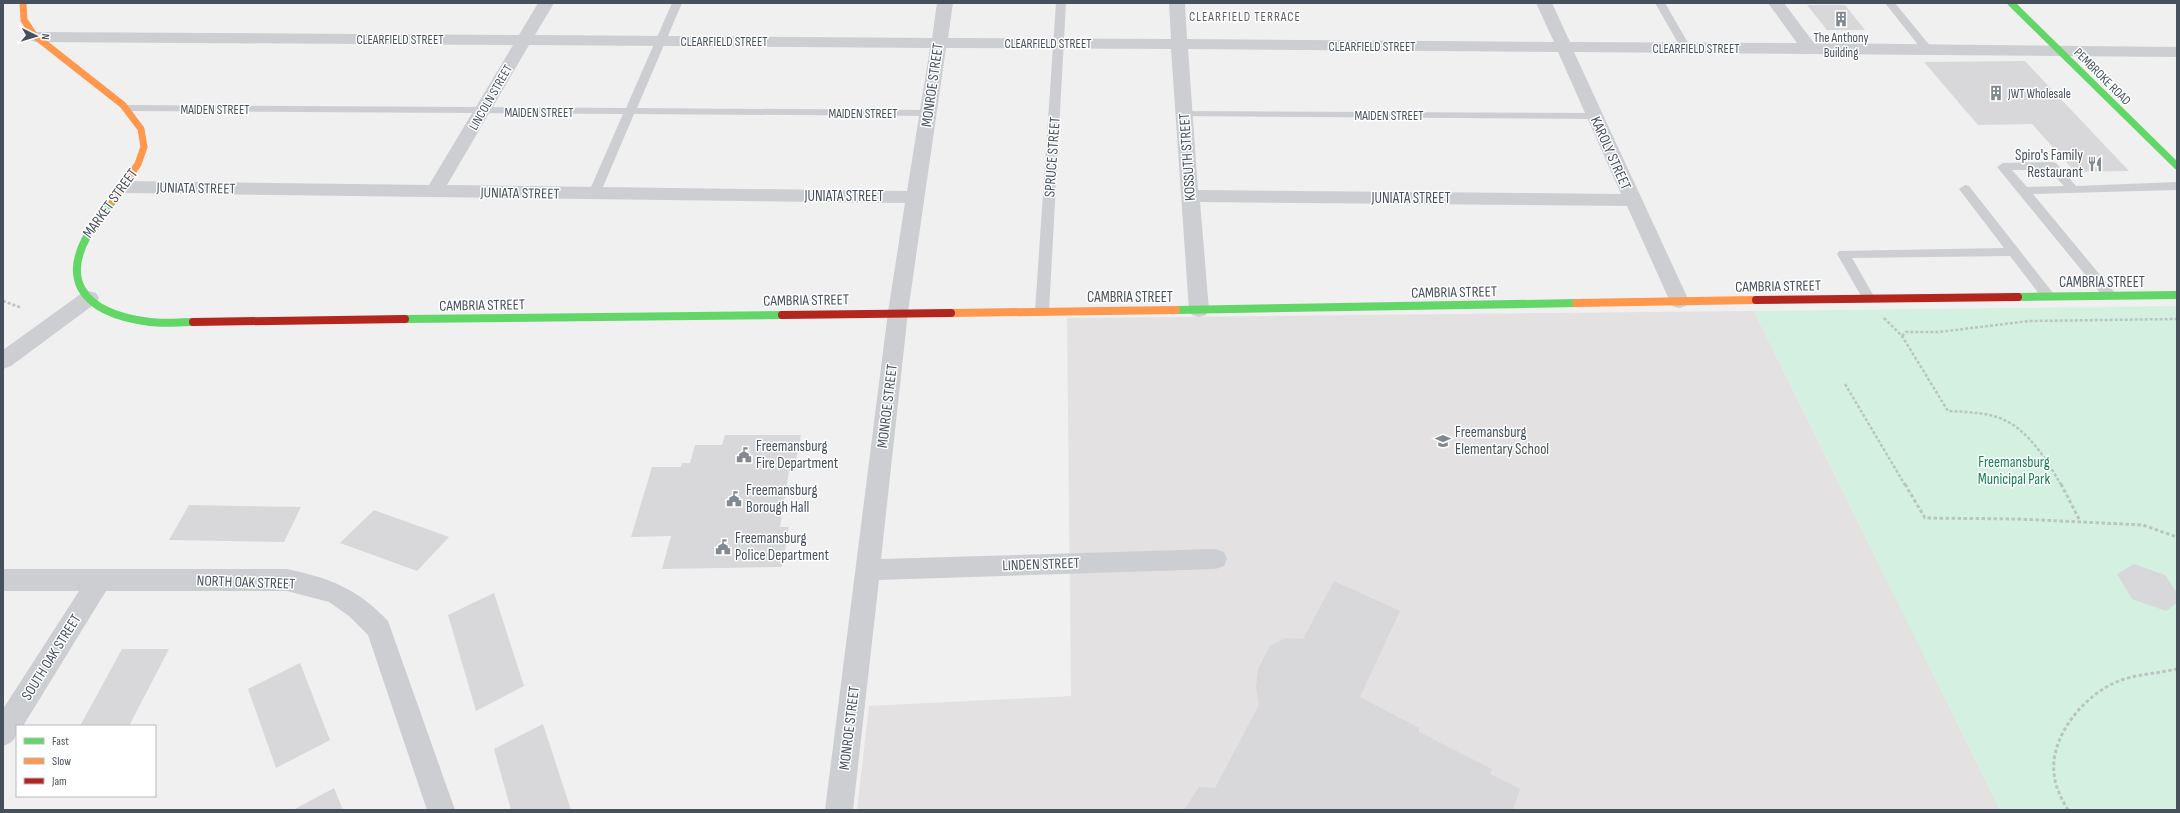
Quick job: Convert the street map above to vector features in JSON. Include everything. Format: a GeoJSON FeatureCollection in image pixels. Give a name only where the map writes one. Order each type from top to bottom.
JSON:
{"type":"FeatureCollection","features":[{"type":"Feature","properties":{"kind":"street","name":"MARKET STREET"},"geometry":{"type":"LineString","coordinates":[[23,3],[22,19],[36,37],[126,108],[138,122],[143,134],[144,146],[135,172],[90,231],[78,253],[76,262],[76,285],[89,298]]}},
{"type":"Feature","properties":{"kind":"street","name":"LINCOLN STREET"},"geometry":{"type":"LineString","coordinates":[[434,192],[546,3]]}},
{"type":"Feature","properties":{"kind":"street","name":"MONROE STREET"},"geometry":{"type":"LineString","coordinates":[[839,810],[898,312],[945,3]]}},
{"type":"Feature","properties":{"kind":"street","name":"KOSSUTH STREET"},"geometry":{"type":"LineString","coordinates":[[1178,3],[1183,114],[1199,310]]}},
{"type":"Feature","properties":{"kind":"street","name":"KAROLY STREET"},"geometry":{"type":"LineString","coordinates":[[1544,3],[1679,301]]}},
{"type":"Feature","properties":{"kind":"street"},"geometry":{"type":"LineString","coordinates":[[1776,3],[1808,48]]}},
{"type":"Feature","properties":{"kind":"street","name":"PEMBROKE ROAD"},"geometry":{"type":"LineString","coordinates":[[2011,3],[2177,166]]}},
{"type":"Feature","properties":{"kind":"street","name":"CLEARFIELD STREET"},"geometry":{"type":"LineString","coordinates":[[36,37],[1808,48],[2177,52]]}},
{"type":"Feature","properties":{"kind":"street","name":"JUNIATA STREET"},"geometry":{"type":"LineString","coordinates":[[124,187],[915,197]]}},
{"type":"Feature","properties":{"kind":"street","name":"JUNIATA STREET"},"geometry":{"type":"LineString","coordinates":[[1190,196],[1632,200]]}},
{"type":"Feature","properties":{"kind":"street","name":"CAMBRIA STREET"},"geometry":{"type":"LineString","coordinates":[[89,298],[103,309],[114,314],[140,320],[167,323],[898,312],[1199,310],[1869,298],[2177,295]]}},
{"type":"Feature","properties":{"kind":"street"},"geometry":{"type":"LineString","coordinates":[[3,361],[89,298]]}},
{"type":"Feature","properties":{"kind":"street","name":"LINDEN STREET"},"geometry":{"type":"LineString","coordinates":[[867,570],[1215,559]]}},
{"type":"Feature","properties":{"kind":"street","name":"NORTH OAK STREET"},"geometry":{"type":"LineString","coordinates":[[3,580],[287,580],[326,589],[347,598],[364,612],[378,629],[441,810]]}},
{"type":"Feature","properties":{"kind":"street","name":"SOUTH OAK STREET"},"geometry":{"type":"LineString","coordinates":[[3,733],[99,581]]}},
{"type":"Feature","properties":{"kind":"lane"},"geometry":{"type":"LineString","coordinates":[[594,194],[628,112],[677,3]]}},
{"type":"Feature","properties":{"kind":"lane","name":"SPRUCE STREET"},"geometry":{"type":"LineString","coordinates":[[1042,311],[1061,3]]}},
{"type":"Feature","properties":{"kind":"lane"},"geometry":{"type":"LineString","coordinates":[[1660,3],[1686,48]]}},
{"type":"Feature","properties":{"kind":"lane"},"geometry":{"type":"LineString","coordinates":[[1890,3],[1927,49]]}},
{"type":"Feature","properties":{"kind":"lane","name":"MAIDEN STREET"},"geometry":{"type":"LineString","coordinates":[[126,108],[928,113]]}},
{"type":"Feature","properties":{"kind":"lane","name":"MAIDEN STREET"},"geometry":{"type":"LineString","coordinates":[[1183,114],[1594,116]]}},
{"type":"Feature","properties":{"kind":"lane"},"geometry":{"type":"LineString","coordinates":[[2073,189],[2052,166],[2003,166],[2110,296]]}},
{"type":"Feature","properties":{"kind":"lane"},"geometry":{"type":"LineString","coordinates":[[2024,191],[2177,186]]}},
{"type":"Feature","properties":{"kind":"lane"},"geometry":{"type":"LineString","coordinates":[[1965,189],[2048,296]]}},
{"type":"Feature","properties":{"kind":"lane"},"geometry":{"type":"LineString","coordinates":[[1869,298],[1843,254],[2014,252]]}},
{"type":"Feature","properties":{"kind":"path"},"geometry":{"type":"LineString","coordinates":[[3,301],[22,308]]}},
{"type":"Feature","properties":{"kind":"path"},"geometry":{"type":"LineString","coordinates":[[1881,314],[1902,336],[1948,412],[1994,416],[2011,424],[2029,441],[2045,461],[2065,490],[2080,521]]}},
{"type":"Feature","properties":{"kind":"path"},"geometry":{"type":"LineString","coordinates":[[1902,336],[1906,332],[1948,331],[2017,322],[2177,319]]}},
{"type":"Feature","properties":{"kind":"path"},"geometry":{"type":"LineString","coordinates":[[1845,384],[1925,518],[2080,521],[2143,525],[2177,538]]}},
{"type":"Feature","properties":{"kind":"path"},"geometry":{"type":"LineString","coordinates":[[2068,810],[2059,797],[2055,783],[2053,763],[2059,737],[2069,723],[2088,700],[2108,686],[2125,680],[2177,669]]}},
{"type":"Feature","properties":{"kind":"shaded area","name":"Freemansburg Elementary School"},"geometry":{"type":"Polygon","coordinates":[[[1754,311],[2000,810],[857,810],[869,706],[1071,696],[1067,318],[1754,311]]]}},
{"type":"Feature","properties":{"kind":"green space","name":"Freemansburg Municipal Park"},"geometry":{"type":"Polygon","coordinates":[[[2177,306],[2177,810],[2000,810],[1754,311],[2177,306]]]}},
{"type":"Feature","properties":{"kind":"building","name":"The Anthony Building"},"geometry":{"type":"Polygon","coordinates":[[[1807,5],[1845,5],[1865,30],[1827,30],[1807,5]]]}},
{"type":"Feature","properties":{"kind":"building","name":"JWT Wholesale"},"geometry":{"type":"Polygon","coordinates":[[[2025,61],[2129,171],[2075,172],[2032,124],[1978,125],[1924,62],[2025,61]]]}},
{"type":"Feature","properties":{"kind":"building"},"geometry":{"type":"Polygon","coordinates":[[[725,435],[801,435],[794,471],[789,471],[780,527],[789,527],[782,567],[662,569],[671,536],[631,537],[652,467],[681,467],[682,463],[690,463],[695,445],[722,445],[725,435]]]}},
{"type":"Feature","properties":{"kind":"building"},"geometry":{"type":"Polygon","coordinates":[[[189,505],[301,507],[284,542],[169,540],[189,505]]]}},
{"type":"Feature","properties":{"kind":"building"},"geometry":{"type":"Polygon","coordinates":[[[374,510],[449,537],[417,571],[340,543],[374,510]]]}},
{"type":"Feature","properties":{"kind":"building"},"geometry":{"type":"Polygon","coordinates":[[[2134,564],[2165,575],[2177,593],[2177,603],[2166,611],[2132,599],[2117,574],[2134,564]]]}},
{"type":"Feature","properties":{"kind":"building"},"geometry":{"type":"Polygon","coordinates":[[[1334,581],[1400,611],[1360,697],[1419,728],[1419,732],[1492,769],[1490,774],[1520,789],[1513,810],[1184,810],[1199,787],[1215,788],[1259,705],[1256,688],[1258,669],[1270,646],[1286,638],[1303,639],[1334,581]]]}},
{"type":"Feature","properties":{"kind":"building"},"geometry":{"type":"Polygon","coordinates":[[[494,593],[524,686],[476,711],[448,615],[494,593]]]}},
{"type":"Feature","properties":{"kind":"building"},"geometry":{"type":"Polygon","coordinates":[[[122,649],[169,649],[130,725],[81,725],[122,649]]]}},
{"type":"Feature","properties":{"kind":"building"},"geometry":{"type":"Polygon","coordinates":[[[300,663],[330,740],[276,768],[248,689],[300,663]]]}},
{"type":"Feature","properties":{"kind":"building"},"geometry":{"type":"Polygon","coordinates":[[[543,724],[571,810],[511,810],[494,749],[543,724]]]}},
{"type":"Feature","properties":{"kind":"building"},"geometry":{"type":"Polygon","coordinates":[[[334,788],[343,810],[293,810],[334,788]]]}},
{"type":"Feature","properties":{"kind":"traffic: fast"},"geometry":{"type":"LineString","coordinates":[[2011,3],[2177,166]]}},
{"type":"Feature","properties":{"kind":"traffic: fast"},"geometry":{"type":"LineString","coordinates":[[113,201],[90,230],[81,246],[76,263],[76,277],[81,289],[89,298],[100,306],[125,317],[151,322],[193,322]]}},
{"type":"Feature","properties":{"kind":"traffic: fast"},"geometry":{"type":"LineString","coordinates":[[2018,297],[2177,295]]}},
{"type":"Feature","properties":{"kind":"traffic: fast"},"geometry":{"type":"LineString","coordinates":[[1176,310],[1576,303]]}},
{"type":"Feature","properties":{"kind":"traffic: fast"},"geometry":{"type":"LineString","coordinates":[[405,319],[782,315]]}},
{"type":"Feature","properties":{"kind":"traffic: slow"},"geometry":{"type":"LineString","coordinates":[[23,3],[24,20],[34,35],[123,105],[141,129],[144,147],[138,164],[113,201]]}},
{"type":"Feature","properties":{"kind":"traffic: slow"},"geometry":{"type":"LineString","coordinates":[[1576,303],[1756,300]]}},
{"type":"Feature","properties":{"kind":"traffic: slow"},"geometry":{"type":"LineString","coordinates":[[951,313],[1176,310]]}},
{"type":"Feature","properties":{"kind":"traffic: jam"},"geometry":{"type":"LineString","coordinates":[[1756,300],[2018,297]]}},
{"type":"Feature","properties":{"kind":"traffic: jam"},"geometry":{"type":"LineString","coordinates":[[782,315],[951,313]]}},
{"type":"Feature","properties":{"kind":"traffic: jam"},"geometry":{"type":"LineString","coordinates":[[193,322],[405,319]]}},
{"type":"Feature","properties":{"kind":"place","name":"The Anthony Building"},"geometry":{"type":"Point","coordinates":[1841,19]}},
{"type":"Feature","properties":{"kind":"place","name":"JWT Wholesale"},"geometry":{"type":"Point","coordinates":[1996,93]}},
{"type":"Feature","properties":{"kind":"place","name":"Spiro's Family Restaurant"},"geometry":{"type":"Point","coordinates":[2095,164]}},
{"type":"Feature","properties":{"kind":"place","name":"Freemansburg Elementary School"},"geometry":{"type":"Point","coordinates":[1443,441]}},
{"type":"Feature","properties":{"kind":"place","name":"Freemansburg Fire Department"},"geometry":{"type":"Point","coordinates":[744,455]}},
{"type":"Feature","properties":{"kind":"place","name":"Freemansburg Borough Hall"},"geometry":{"type":"Point","coordinates":[734,499]}},
{"type":"Feature","properties":{"kind":"place","name":"Freemansburg Police Department"},"geometry":{"type":"Point","coordinates":[723,547]}},
{"type":"Feature","properties":{"kind":"district","name":"CLEARFIELD TERRACE"},"geometry":{"type":"Point","coordinates":[1245,16]}}]}
